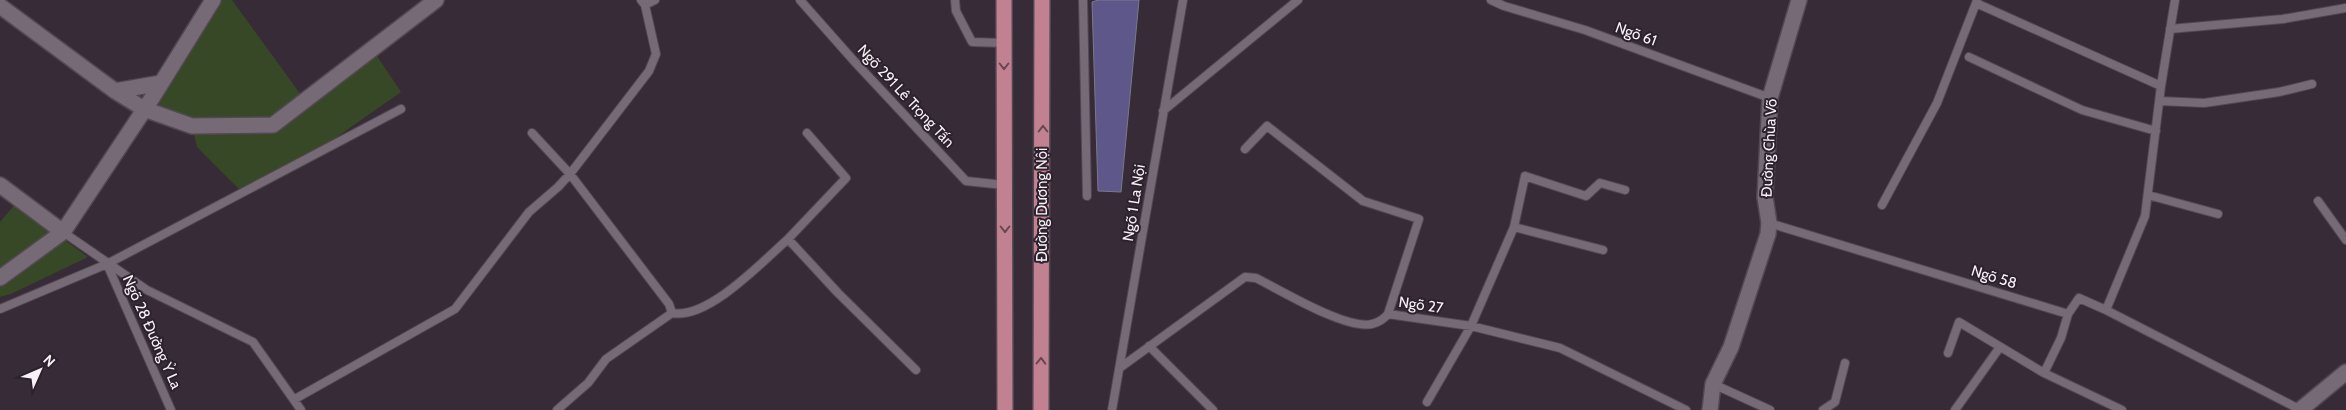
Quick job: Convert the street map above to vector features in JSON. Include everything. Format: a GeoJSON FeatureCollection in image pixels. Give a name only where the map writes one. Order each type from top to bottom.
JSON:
{"type":"FeatureCollection","features":[{"type":"Feature","properties":{"kind":"main road"},"geometry":{"type":"LineString","coordinates":[[1004,0],[1005,410]]}},
{"type":"Feature","properties":{"kind":"main road","name":"Đường Dương Nội"},"geometry":{"type":"LineString","coordinates":[[1041,410],[1042,0]]}},
{"type":"Feature","properties":{"kind":"street"},"geometry":{"type":"LineString","coordinates":[[0,278],[63,232],[213,0]]}},
{"type":"Feature","properties":{"kind":"street"},"geometry":{"type":"LineString","coordinates":[[0,6],[116,91],[144,109],[192,126],[273,125],[436,0]]}},
{"type":"Feature","properties":{"kind":"street","name":"Đường Chùa Võ"},"geometry":{"type":"LineString","coordinates":[[1710,410],[1714,384],[1731,347],[1768,234],[1769,223],[1765,197],[1770,98],[1798,0]]}},
{"type":"Feature","properties":{"kind":"street"},"geometry":{"type":"LineString","coordinates":[[116,91],[161,83]]}},
{"type":"Feature","properties":{"kind":"street"},"geometry":{"type":"LineString","coordinates":[[0,185],[63,232]]}},
{"type":"Feature","properties":{"kind":"street"},"geometry":{"type":"LineString","coordinates":[[2300,410],[2346,372]]}},
{"type":"Feature","properties":{"kind":"lane"},"geometry":{"type":"LineString","coordinates":[[296,399],[455,309],[529,212],[570,174],[648,71],[656,54],[643,2],[655,0]]}},
{"type":"Feature","properties":{"kind":"lane","name":"Ngõ 291 Lê Trọng Tấn"},"geometry":{"type":"LineString","coordinates":[[800,0],[966,181],[1004,186]]}},
{"type":"Feature","properties":{"kind":"lane"},"geometry":{"type":"LineString","coordinates":[[955,0],[956,11],[972,42],[1004,43]]}},
{"type":"Feature","properties":{"kind":"lane"},"geometry":{"type":"LineString","coordinates":[[1083,0],[1086,196]]}},
{"type":"Feature","properties":{"kind":"lane","name":"Ngõ 1 La Nội"},"geometry":{"type":"LineString","coordinates":[[1112,410],[1121,367],[1183,0]]}},
{"type":"Feature","properties":{"kind":"lane"},"geometry":{"type":"LineString","coordinates":[[1163,111],[1298,0]]}},
{"type":"Feature","properties":{"kind":"lane","name":"Ngõ 61"},"geometry":{"type":"LineString","coordinates":[[1491,0],[1504,6],[1585,30],[1770,98]]}},
{"type":"Feature","properties":{"kind":"lane"},"geometry":{"type":"LineString","coordinates":[[2106,310],[2146,216],[2161,86],[2175,0]]}},
{"type":"Feature","properties":{"kind":"lane"},"geometry":{"type":"LineString","coordinates":[[1882,205],[1937,103],[1977,2],[2161,86]]}},
{"type":"Feature","properties":{"kind":"lane"},"geometry":{"type":"LineString","coordinates":[[2170,29],[2283,19],[2346,8]]}},
{"type":"Feature","properties":{"kind":"lane"},"geometry":{"type":"LineString","coordinates":[[1969,57],[2082,110],[2156,131]]}},
{"type":"Feature","properties":{"kind":"lane"},"geometry":{"type":"LineString","coordinates":[[2160,100],[2204,102],[2279,92],[2312,84]]}},
{"type":"Feature","properties":{"kind":"lane"},"geometry":{"type":"LineString","coordinates":[[0,309],[107,264],[401,109]]}},
{"type":"Feature","properties":{"kind":"lane","name":"Ngõ 27"},"geometry":{"type":"LineString","coordinates":[[1245,149],[1267,126],[1363,201],[1419,219],[1388,314],[1471,326],[1560,348],[1686,410]]}},
{"type":"Feature","properties":{"kind":"lane"},"geometry":{"type":"LineString","coordinates":[[532,133],[570,174],[669,304],[672,313]]}},
{"type":"Feature","properties":{"kind":"lane"},"geometry":{"type":"LineString","coordinates":[[558,410],[588,382],[606,359],[672,313],[682,315],[708,304],[745,278],[788,239],[846,178],[808,133]]}},
{"type":"Feature","properties":{"kind":"lane"},"geometry":{"type":"LineString","coordinates":[[1427,402],[1471,326],[1514,227],[1525,176],[1586,196],[1600,183],[1626,190]]}},
{"type":"Feature","properties":{"kind":"lane"},"geometry":{"type":"LineString","coordinates":[[2148,195],[2218,214]]}},
{"type":"Feature","properties":{"kind":"lane"},"geometry":{"type":"LineString","coordinates":[[2318,202],[2346,240]]}},
{"type":"Feature","properties":{"kind":"lane","name":"Ngõ 58"},"geometry":{"type":"LineString","coordinates":[[1769,223],[2068,314]]}},
{"type":"Feature","properties":{"kind":"lane"},"geometry":{"type":"LineString","coordinates":[[1514,227],[1603,250]]}},
{"type":"Feature","properties":{"kind":"lane"},"geometry":{"type":"LineString","coordinates":[[63,232],[147,290],[252,342],[296,399],[301,410]]}},
{"type":"Feature","properties":{"kind":"lane"},"geometry":{"type":"LineString","coordinates":[[788,239],[838,294],[916,370]]}},
{"type":"Feature","properties":{"kind":"lane","name":"Ngõ 28 Đường Ỷ La"},"geometry":{"type":"LineString","coordinates":[[107,264],[171,410]]}},
{"type":"Feature","properties":{"kind":"lane"},"geometry":{"type":"LineString","coordinates":[[1121,367],[1245,277],[1256,278],[1332,316],[1351,323],[1371,325],[1382,320],[1388,314]]}},
{"type":"Feature","properties":{"kind":"lane"},"geometry":{"type":"LineString","coordinates":[[2044,373],[2061,338],[2068,314],[2079,298],[2106,310],[2300,410]]}},
{"type":"Feature","properties":{"kind":"lane"},"geometry":{"type":"LineString","coordinates":[[1948,353],[1959,322],[2044,373],[2122,410]]}},
{"type":"Feature","properties":{"kind":"lane"},"geometry":{"type":"LineString","coordinates":[[1149,346],[1213,410]]}},
{"type":"Feature","properties":{"kind":"lane"},"geometry":{"type":"LineString","coordinates":[[1955,410],[2000,346]]}},
{"type":"Feature","properties":{"kind":"lane"},"geometry":{"type":"LineString","coordinates":[[1823,410],[1835,402],[1845,363]]}},
{"type":"Feature","properties":{"kind":"lane"},"geometry":{"type":"LineString","coordinates":[[1714,384],[1770,410]]}},
{"type":"Feature","properties":{"kind":"green space"},"geometry":{"type":"Polygon","coordinates":[[[215,0],[232,0],[304,99],[273,123],[192,124],[146,108],[215,0]]]}},
{"type":"Feature","properties":{"kind":"green space"},"geometry":{"type":"Polygon","coordinates":[[[373,50],[401,92],[297,165],[239,189],[197,147],[192,127],[274,126],[373,50]]]}},
{"type":"Feature","properties":{"kind":"green space"},"geometry":{"type":"Polygon","coordinates":[[[17,202],[59,232],[0,276],[0,222],[17,202]]]}},
{"type":"Feature","properties":{"kind":"green space"},"geometry":{"type":"Polygon","coordinates":[[[62,238],[88,257],[11,294],[0,297],[0,278],[62,238]]]}},
{"type":"Feature","properties":{"kind":"building"},"geometry":{"type":"Polygon","coordinates":[[[1098,0],[1139,0],[1121,192],[1098,191],[1092,2],[1098,0]]]}}]}
